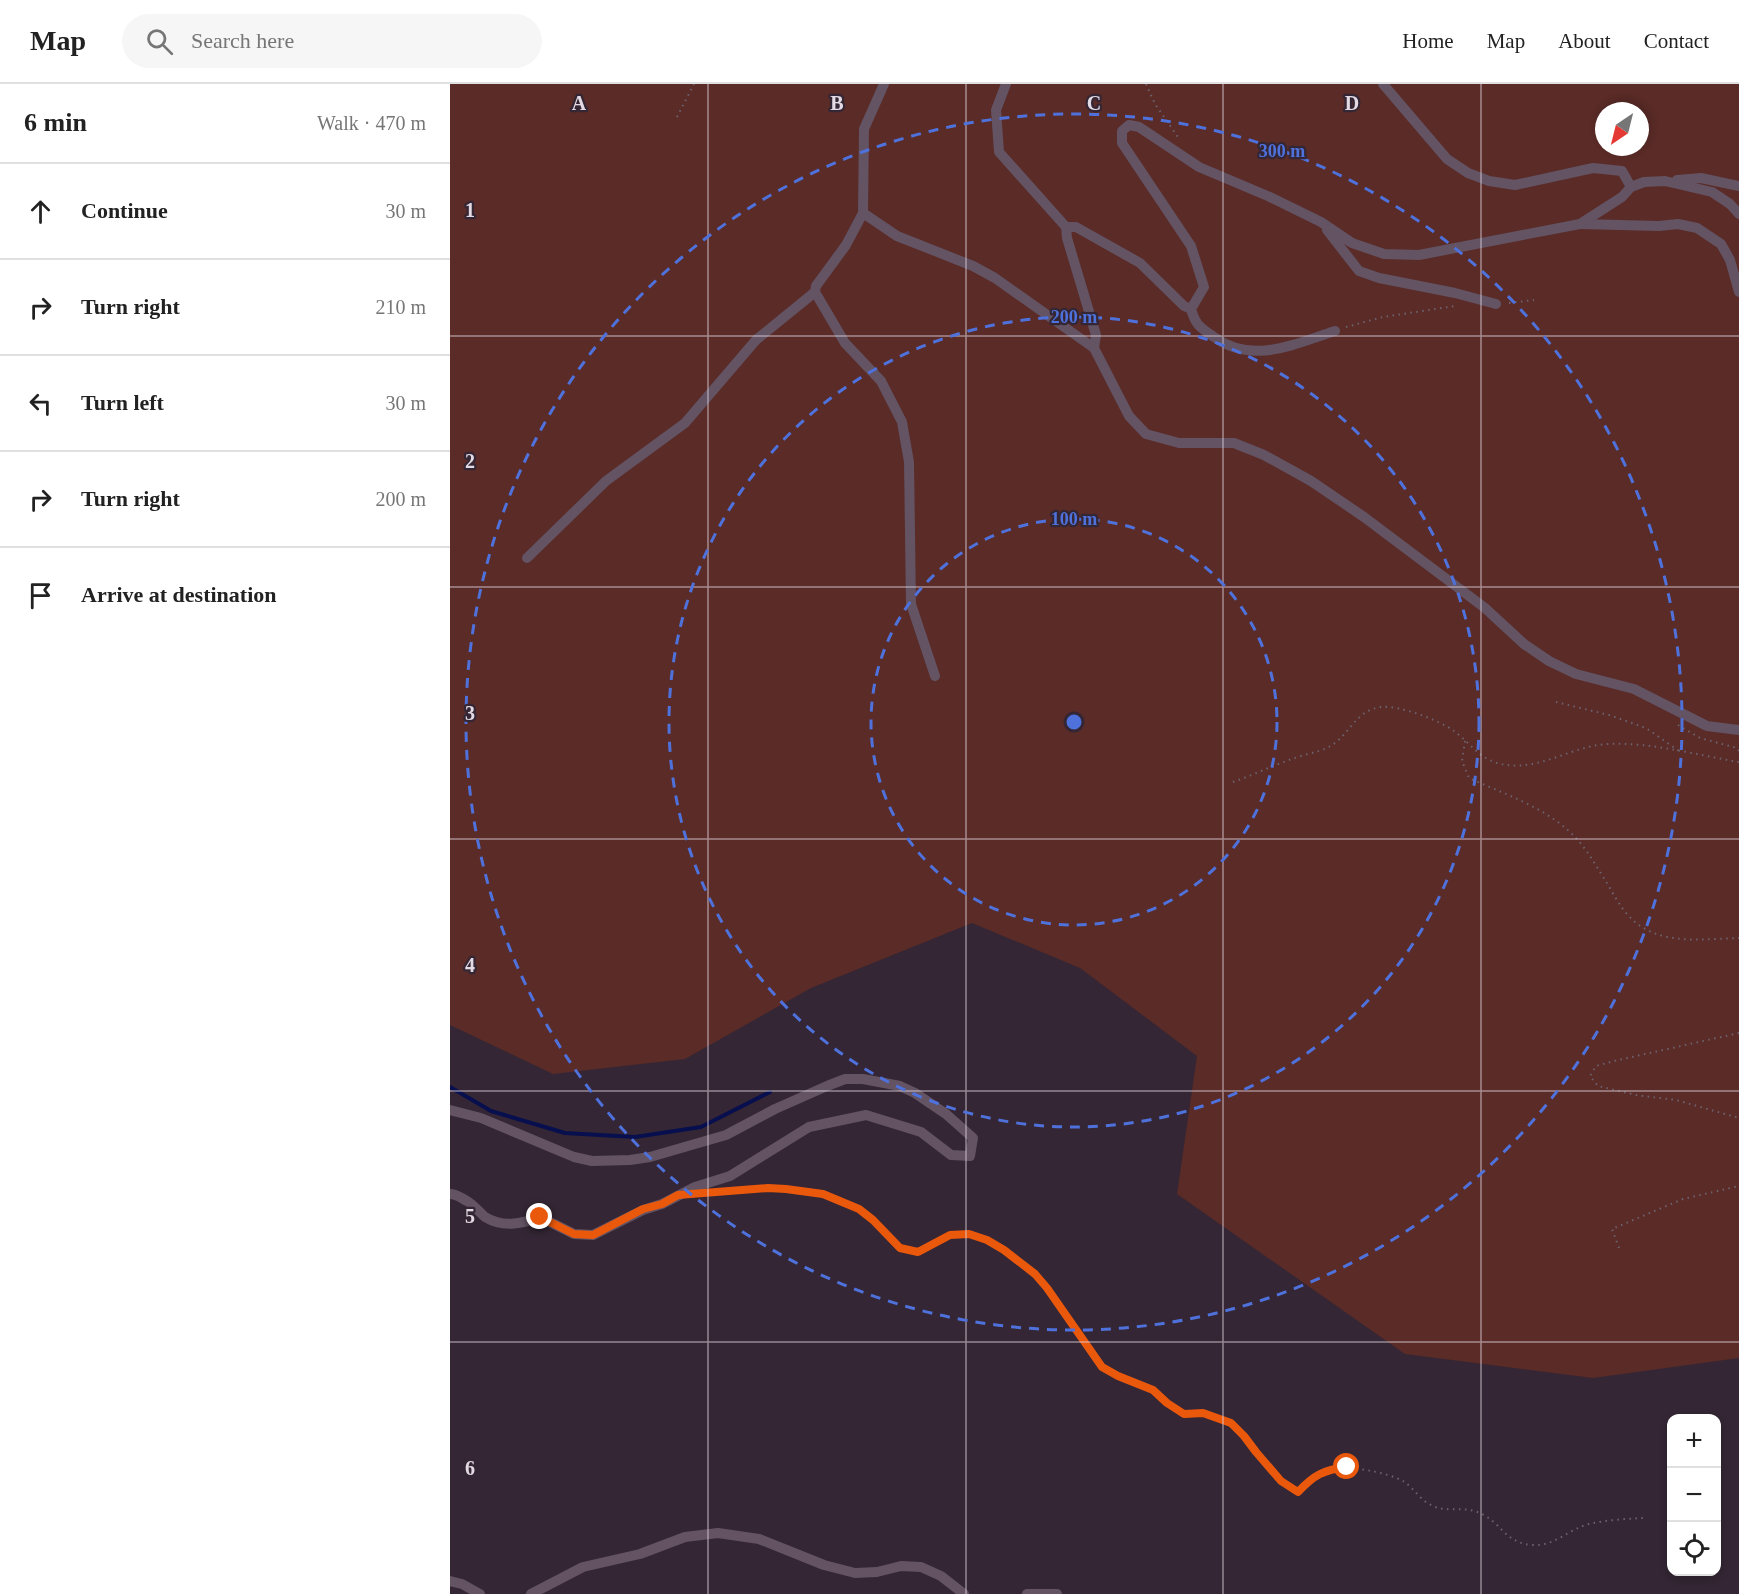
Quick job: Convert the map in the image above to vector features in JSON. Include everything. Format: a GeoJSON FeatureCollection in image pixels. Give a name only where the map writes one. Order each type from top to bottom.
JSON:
{"type":"FeatureCollection","features":[{"type":"Feature","properties":{"kind":"street"},"geometry":{"type":"LineString","coordinates":[[884,84],[864,129],[863,213],[846,245],[816,286],[815,292],[845,343],[881,381],[902,422],[909,462],[911,604],[935,676]]}},
{"type":"Feature","properties":{"kind":"street"},"geometry":{"type":"LineString","coordinates":[[1006,84],[996,110],[999,152],[1066,226],[1067,238],[1096,335],[1094,348]]}},
{"type":"Feature","properties":{"kind":"street"},"geometry":{"type":"LineString","coordinates":[[1383,84],[1447,159],[1468,173],[1489,181],[1515,185],[1593,168],[1622,171],[1630,187]]}},
{"type":"Feature","properties":{"kind":"street"},"geometry":{"type":"LineString","coordinates":[[1335,331],[1276,349],[1245,351],[1224,344],[1195,323],[1191,309],[1204,287],[1191,246],[1122,143],[1122,131],[1129,125],[1139,127],[1199,167],[1270,197],[1321,222],[1352,243],[1384,254],[1419,255],[1580,224],[1659,226],[1678,224],[1706,232],[1739,258]]}},
{"type":"Feature","properties":{"kind":"street"},"geometry":{"type":"LineString","coordinates":[[1580,224],[1622,197],[1630,187],[1644,182],[1701,178],[1739,186]]}},
{"type":"Feature","properties":{"kind":"street"},"geometry":{"type":"LineString","coordinates":[[1665,181],[1712,192],[1730,204],[1739,214]]}},
{"type":"Feature","properties":{"kind":"street"},"geometry":{"type":"LineString","coordinates":[[863,213],[897,236],[973,266],[994,278],[1094,348],[1129,416],[1146,435],[1179,443],[1234,443],[1264,455],[1311,481],[1364,517],[1485,608],[1524,644],[1549,661],[1576,674],[1634,689],[1707,726],[1739,730]]}},
{"type":"Feature","properties":{"kind":"street"},"geometry":{"type":"LineString","coordinates":[[1321,222],[1359,271],[1496,304]]}},
{"type":"Feature","properties":{"kind":"street"},"geometry":{"type":"LineString","coordinates":[[1066,226],[1076,227],[1140,263],[1184,306],[1191,309]]}},
{"type":"Feature","properties":{"kind":"street"},"geometry":{"type":"LineString","coordinates":[[1721,244],[1730,260],[1739,292]]}},
{"type":"Feature","properties":{"kind":"street"},"geometry":{"type":"LineString","coordinates":[[527,558],[606,481],[685,423],[756,340],[815,292]]}},
{"type":"Feature","properties":{"kind":"street"},"geometry":{"type":"LineString","coordinates":[[450,1110],[482,1118],[574,1157],[592,1161],[611,1161],[650,1157],[726,1135],[775,1109],[827,1086],[845,1079],[863,1079],[900,1086],[915,1093],[946,1114],[973,1138],[970,1156],[951,1155],[921,1132],[866,1115],[827,1122],[809,1127],[730,1176],[694,1187],[662,1204],[643,1209],[593,1235],[574,1234],[540,1217],[522,1223],[502,1224],[485,1217],[463,1199],[450,1194]]}},
{"type":"Feature","properties":{"kind":"street"},"geometry":{"type":"LineString","coordinates":[[531,1594],[583,1567],[640,1554],[685,1538],[718,1533],[759,1539],[824,1565],[855,1573],[877,1572],[901,1566],[921,1567],[941,1576],[964,1594]]}},
{"type":"Feature","properties":{"kind":"street"},"geometry":{"type":"LineString","coordinates":[[450,1581],[462,1584],[480,1594]]}},
{"type":"Feature","properties":{"kind":"street"},"geometry":{"type":"LineString","coordinates":[[1027,1594],[1057,1594]]}},
{"type":"Feature","properties":{"kind":"path"},"geometry":{"type":"LineString","coordinates":[[677,117],[694,84]]}},
{"type":"Feature","properties":{"kind":"path"},"geometry":{"type":"LineString","coordinates":[[1146,84],[1155,104],[1180,140]]}},
{"type":"Feature","properties":{"kind":"path"},"geometry":{"type":"LineString","coordinates":[[1496,304],[1534,300]]}},
{"type":"Feature","properties":{"kind":"path"},"geometry":{"type":"LineString","coordinates":[[1335,331],[1383,317],[1458,306]]}},
{"type":"Feature","properties":{"kind":"path"},"geometry":{"type":"LineString","coordinates":[[1556,702],[1609,715],[1646,728],[1681,752]]}},
{"type":"Feature","properties":{"kind":"path"},"geometry":{"type":"LineString","coordinates":[[1233,782],[1302,755],[1320,752],[1337,742],[1363,714],[1380,707],[1418,714],[1452,730],[1479,755],[1496,763],[1514,766],[1534,765],[1581,748],[1609,744],[1664,749],[1739,762]]}},
{"type":"Feature","properties":{"kind":"path"},"geometry":{"type":"LineString","coordinates":[[1466,741],[1462,761],[1469,778],[1523,801],[1572,833],[1586,849],[1627,914],[1642,928],[1661,936],[1681,940],[1739,938]]}},
{"type":"Feature","properties":{"kind":"path"},"geometry":{"type":"LineString","coordinates":[[1739,1034],[1596,1066],[1590,1076],[1598,1086],[1636,1095],[1676,1100],[1739,1118]]}},
{"type":"Feature","properties":{"kind":"path"},"geometry":{"type":"LineString","coordinates":[[1619,1248],[1612,1228],[1683,1199],[1739,1186]]}},
{"type":"Feature","properties":{"kind":"path"},"geometry":{"type":"LineString","coordinates":[[723,1191],[768,1188],[805,1190],[823,1194],[859,1209],[900,1248],[918,1252],[950,1235],[969,1234],[987,1240],[1020,1261],[1035,1274],[1059,1303],[1102,1367],[1153,1390],[1184,1414],[1203,1413],[1231,1423],[1281,1481],[1298,1492],[1311,1478],[1327,1470],[1347,1467],[1365,1470],[1403,1481],[1431,1506],[1450,1509],[1470,1508],[1486,1516],[1499,1530],[1516,1541],[1534,1545],[1553,1542],[1587,1524],[1644,1518]]}},
{"type":"Feature","properties":{"kind":"shaded area"},"geometry":{"type":"Polygon","coordinates":[[[450,84],[1739,84],[1739,1358],[1593,1378],[1405,1354],[1177,1194],[1197,1056],[1080,968],[972,923],[811,988],[685,1059],[553,1074],[450,1025],[450,84]]]}},
{"type":"Feature","properties":{"kind":"waterway"},"geometry":{"type":"LineString","coordinates":[[450,1087],[491,1111],[565,1133],[635,1137],[701,1127],[770,1092]]}},
{"type":"Feature","properties":{"kind":"route"},"geometry":{"type":"LineString","coordinates":[[540,1217],[574,1234],[593,1235],[643,1209],[662,1204],[678,1195],[768,1188],[805,1190],[823,1194],[859,1209],[900,1248],[918,1252],[950,1235],[969,1234],[987,1240],[1004,1250],[1035,1274],[1059,1303],[1102,1367],[1153,1390],[1184,1414],[1203,1413],[1231,1423],[1268,1468],[1281,1481],[1298,1492],[1311,1478],[1327,1470],[1347,1467]]}}]}
